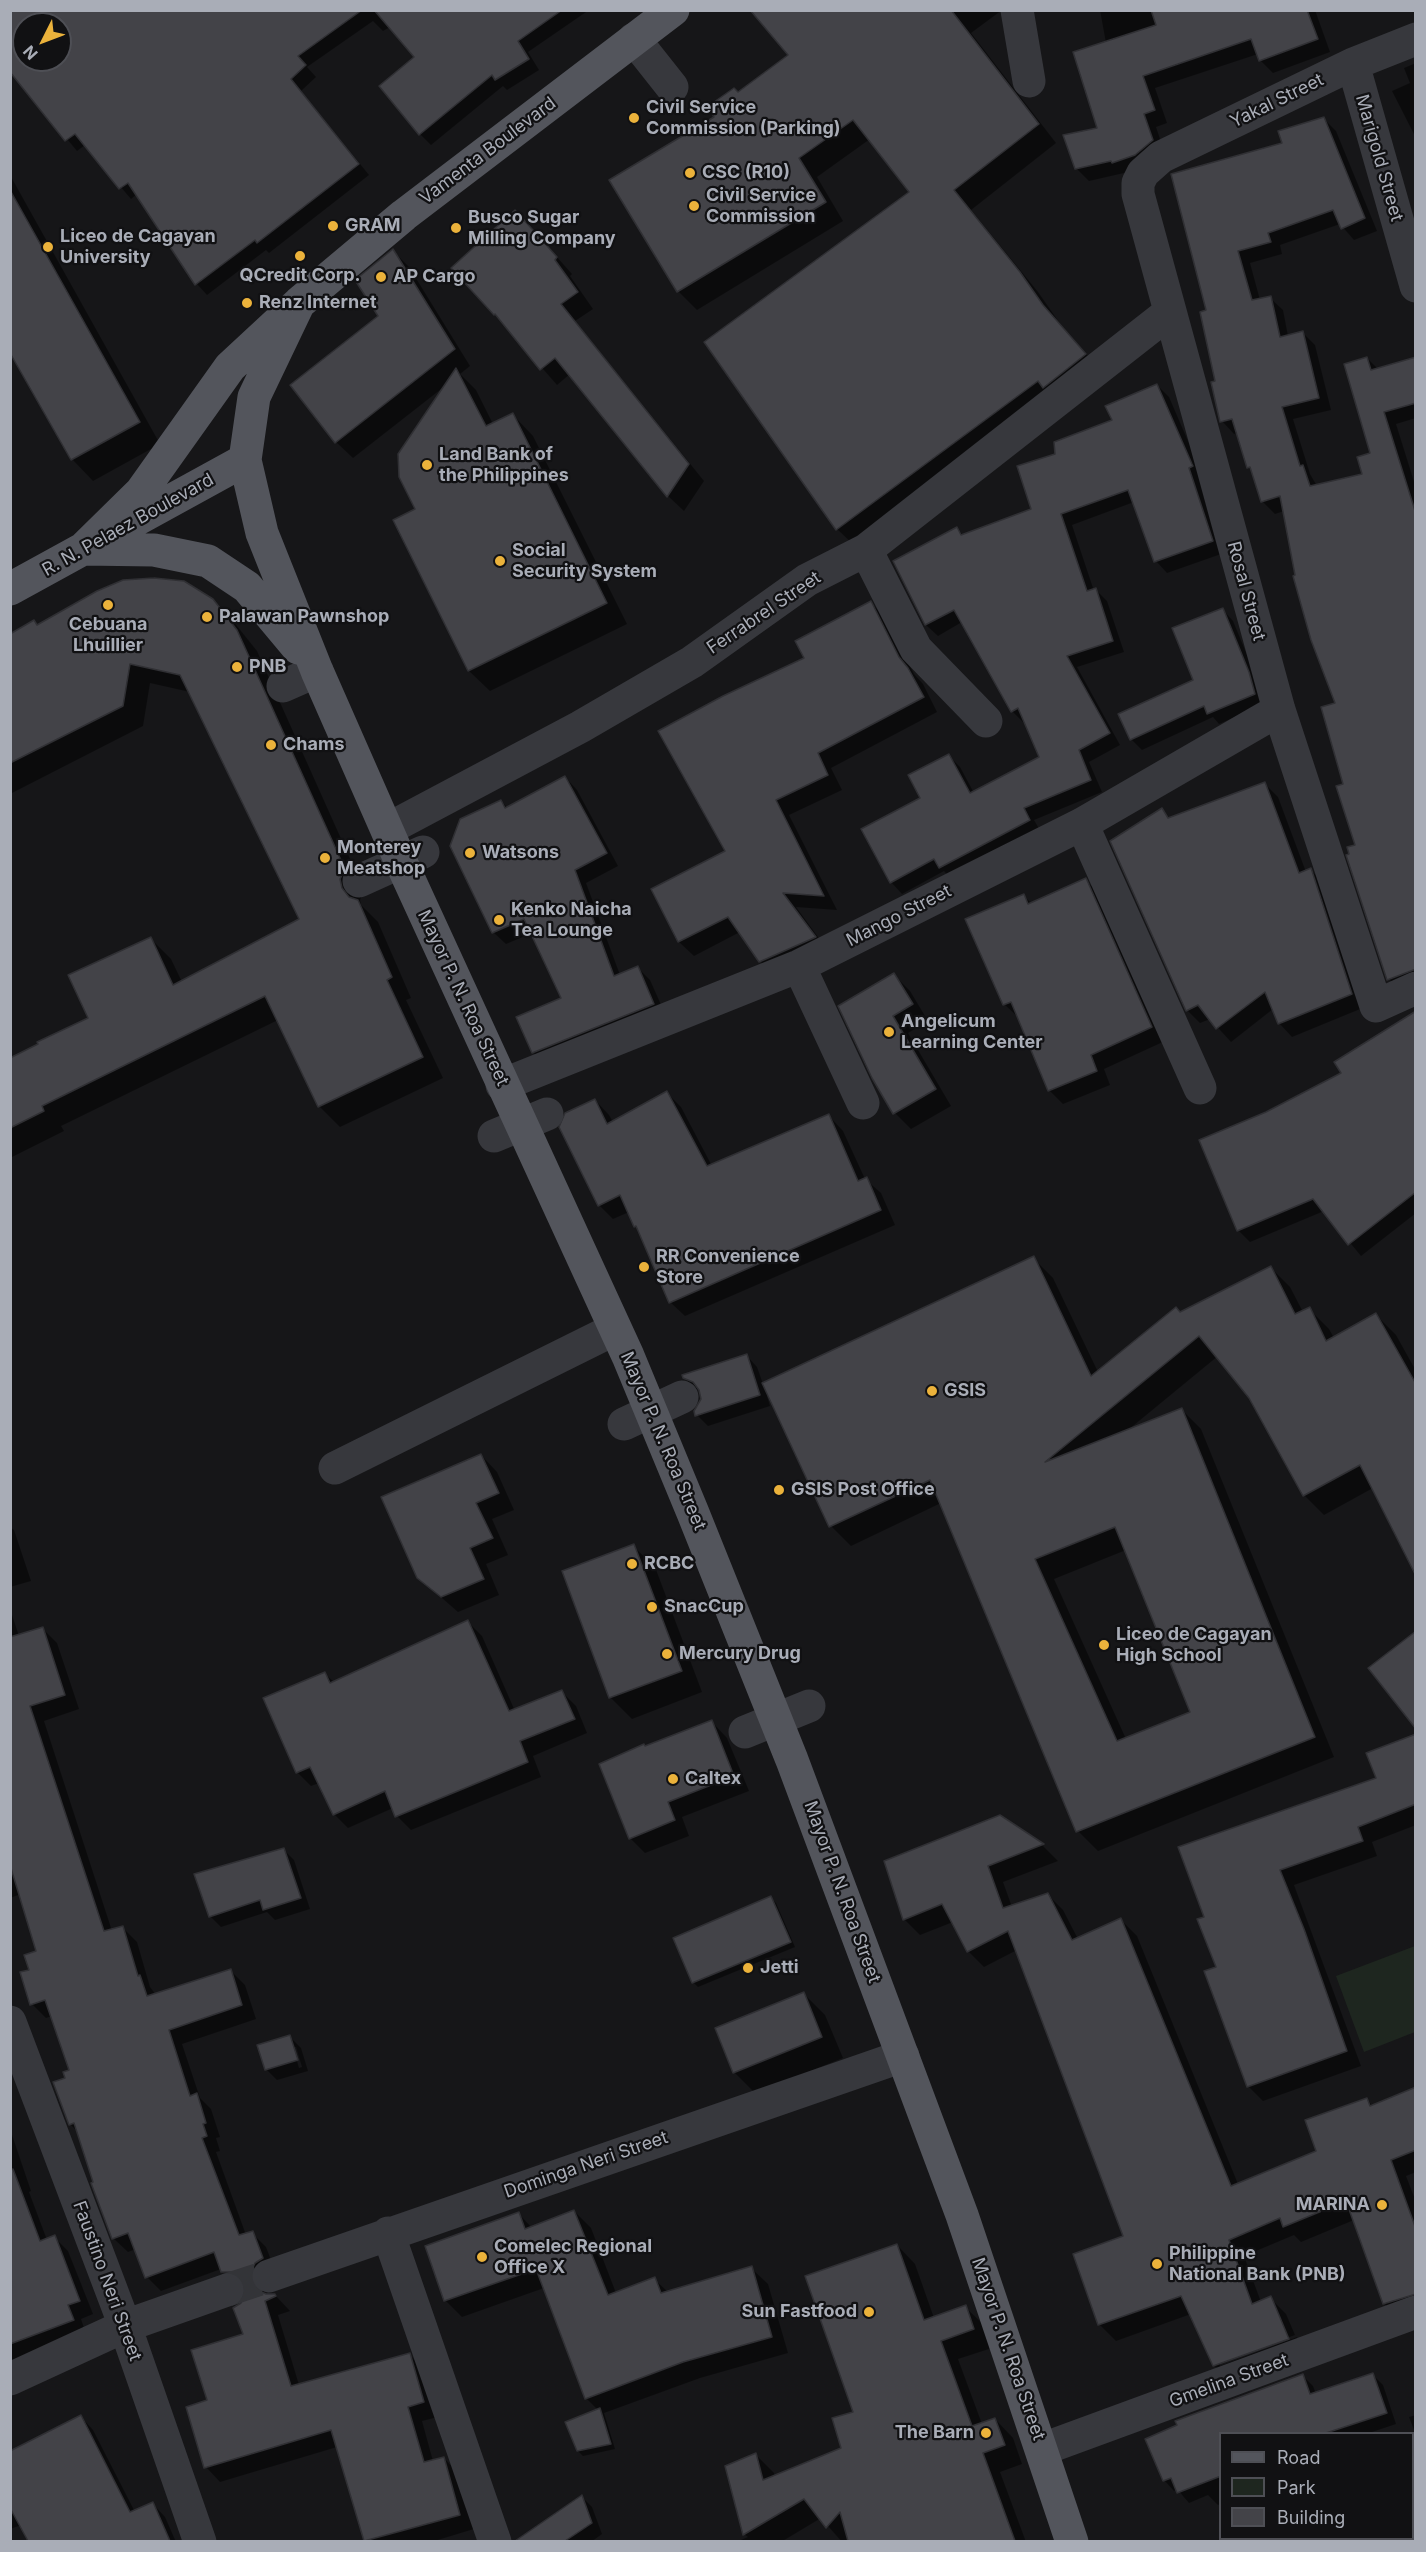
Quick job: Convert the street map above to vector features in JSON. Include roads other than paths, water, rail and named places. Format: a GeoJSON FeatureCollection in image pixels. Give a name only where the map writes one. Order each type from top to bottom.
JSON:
{"type":"FeatureCollection","features":[{"type":"Feature","properties":{"kind":"main road","name":"Vamenta Boulevard"},"geometry":{"type":"LineString","coordinates":[[245,460],[254,397],[299,303],[404,215],[673,10]]}},
{"type":"Feature","properties":{"kind":"main road"},"geometry":{"type":"LineString","coordinates":[[83,549],[141,492],[230,368],[299,303]]}},
{"type":"Feature","properties":{"kind":"main road","name":"R. N. Pelaez Boulevard"},"geometry":{"type":"LineString","coordinates":[[10,589],[245,460]]}},
{"type":"Feature","properties":{"kind":"main road","name":"Mayor P. N. Roa Street"},"geometry":{"type":"LineString","coordinates":[[245,460],[262,533],[317,671],[388,829],[412,857],[502,1085],[615,1329],[637,1417],[776,1719],[962,2215],[1043,2449],[1072,2541]]}},
{"type":"Feature","properties":{"kind":"main road"},"geometry":{"type":"LineString","coordinates":[[83,549],[154,550],[208,561],[247,587],[317,671]]}},
{"type":"Feature","properties":{"kind":"street"},"geometry":{"type":"LineString","coordinates":[[1025,19],[1029,81]]}},
{"type":"Feature","properties":{"kind":"street"},"geometry":{"type":"LineString","coordinates":[[634,39],[672,87]]}},
{"type":"Feature","properties":{"kind":"street","name":"Yakal Street"},"geometry":{"type":"LineString","coordinates":[[1143,172],[1161,157],[1353,64],[1416,39]]}},
{"type":"Feature","properties":{"kind":"street","name":"Marigold Street"},"geometry":{"type":"LineString","coordinates":[[1353,64],[1416,286]]}},
{"type":"Feature","properties":{"kind":"street","name":"Rosal Street"},"geometry":{"type":"LineString","coordinates":[[1143,172],[1138,183],[1138,194],[1279,710],[1376,1006],[1416,988]]}},
{"type":"Feature","properties":{"kind":"street","name":"Ferrabrel Street"},"geometry":{"type":"LineString","coordinates":[[388,829],[580,728],[692,662],[807,580],[866,550],[1170,312]]}},
{"type":"Feature","properties":{"kind":"street"},"geometry":{"type":"LineString","coordinates":[[866,550],[916,649],[986,721]]}},
{"type":"Feature","properties":{"kind":"street"},"geometry":{"type":"LineString","coordinates":[[283,686],[317,671]]}},
{"type":"Feature","properties":{"kind":"street","name":"Mango Street"},"geometry":{"type":"LineString","coordinates":[[502,1085],[799,966],[1082,824],[1279,710]]}},
{"type":"Feature","properties":{"kind":"street"},"geometry":{"type":"LineString","coordinates":[[1082,824],[1200,1088]]}},
{"type":"Feature","properties":{"kind":"street"},"geometry":{"type":"LineString","coordinates":[[359,881],[412,857]]}},
{"type":"Feature","properties":{"kind":"street"},"geometry":{"type":"LineString","coordinates":[[799,966],[863,1103]]}},
{"type":"Feature","properties":{"kind":"street"},"geometry":{"type":"LineString","coordinates":[[335,1468],[615,1329]]}},
{"type":"Feature","properties":{"kind":"street"},"geometry":{"type":"LineString","coordinates":[[637,1417],[682,1397]]}},
{"type":"Feature","properties":{"kind":"street"},"geometry":{"type":"LineString","coordinates":[[745,1732],[809,1706]]}},
{"type":"Feature","properties":{"kind":"street","name":"Faustino Neri Street"},"geometry":{"type":"LineString","coordinates":[[10,2022],[18,2064],[125,2326],[200,2541]]}},
{"type":"Feature","properties":{"kind":"street","name":"Dominga Neri Street"},"geometry":{"type":"LineString","coordinates":[[269,2276],[903,2056]]}},
{"type":"Feature","properties":{"kind":"street"},"geometry":{"type":"LineString","coordinates":[[388,2233],[495,2541]]}},
{"type":"Feature","properties":{"kind":"street"},"geometry":{"type":"LineString","coordinates":[[10,2379],[125,2326],[227,2290]]}},
{"type":"Feature","properties":{"kind":"street","name":"Gmelina Street"},"geometry":{"type":"LineString","coordinates":[[1043,2449],[1416,2312]]}},
{"type":"Feature","properties":{"kind":"tunnel"},"geometry":{"type":"LineString","coordinates":[[227,2290],[269,2276]]}},
{"type":"Feature","properties":{"kind":"place","name":"Civil Service Commission (Parking)"},"geometry":{"type":"Point","coordinates":[634,118]}},
{"type":"Feature","properties":{"kind":"place","name":"CSC (R10)"},"geometry":{"type":"Point","coordinates":[690,173]}},
{"type":"Feature","properties":{"kind":"place","name":"Civil Service Commission"},"geometry":{"type":"Point","coordinates":[694,206]}},
{"type":"Feature","properties":{"kind":"place","name":"GRAM"},"geometry":{"type":"Point","coordinates":[333,226]}},
{"type":"Feature","properties":{"kind":"place","name":"Busco Sugar Milling Company"},"geometry":{"type":"Point","coordinates":[456,228]}},
{"type":"Feature","properties":{"kind":"place","name":"Liceo de Cagayan University"},"geometry":{"type":"Point","coordinates":[48,247]}},
{"type":"Feature","properties":{"kind":"place","name":"QCredit Corp."},"geometry":{"type":"Point","coordinates":[300,256]}},
{"type":"Feature","properties":{"kind":"place","name":"AP Cargo"},"geometry":{"type":"Point","coordinates":[381,277]}},
{"type":"Feature","properties":{"kind":"place","name":"Renz Internet"},"geometry":{"type":"Point","coordinates":[247,303]}},
{"type":"Feature","properties":{"kind":"place","name":"Land Bank of the Philippines"},"geometry":{"type":"Point","coordinates":[427,465]}},
{"type":"Feature","properties":{"kind":"place","name":"Social Security System"},"geometry":{"type":"Point","coordinates":[500,561]}},
{"type":"Feature","properties":{"kind":"place","name":"Cebuana Lhuillier"},"geometry":{"type":"Point","coordinates":[108,605]}},
{"type":"Feature","properties":{"kind":"place","name":"Palawan Pawnshop"},"geometry":{"type":"Point","coordinates":[207,617]}},
{"type":"Feature","properties":{"kind":"place","name":"PNB"},"geometry":{"type":"Point","coordinates":[237,667]}},
{"type":"Feature","properties":{"kind":"place","name":"Chams"},"geometry":{"type":"Point","coordinates":[271,745]}},
{"type":"Feature","properties":{"kind":"place","name":"Watsons"},"geometry":{"type":"Point","coordinates":[470,853]}},
{"type":"Feature","properties":{"kind":"place","name":"Monterey Meatshop"},"geometry":{"type":"Point","coordinates":[325,858]}},
{"type":"Feature","properties":{"kind":"place","name":"Kenko Naicha Tea Lounge"},"geometry":{"type":"Point","coordinates":[499,920]}},
{"type":"Feature","properties":{"kind":"place","name":"Angelicum Learning Center"},"geometry":{"type":"Point","coordinates":[889,1032]}},
{"type":"Feature","properties":{"kind":"place","name":"RR Convenience Store"},"geometry":{"type":"Point","coordinates":[644,1267]}},
{"type":"Feature","properties":{"kind":"place","name":"GSIS"},"geometry":{"type":"Point","coordinates":[932,1391]}},
{"type":"Feature","properties":{"kind":"place","name":"GSIS Post Office"},"geometry":{"type":"Point","coordinates":[779,1490]}},
{"type":"Feature","properties":{"kind":"place","name":"RCBC"},"geometry":{"type":"Point","coordinates":[632,1564]}},
{"type":"Feature","properties":{"kind":"place","name":"SnacCup"},"geometry":{"type":"Point","coordinates":[652,1607]}},
{"type":"Feature","properties":{"kind":"place","name":"Liceo de Cagayan High School"},"geometry":{"type":"Point","coordinates":[1104,1645]}},
{"type":"Feature","properties":{"kind":"place","name":"Mercury Drug"},"geometry":{"type":"Point","coordinates":[667,1654]}},
{"type":"Feature","properties":{"kind":"place","name":"Caltex"},"geometry":{"type":"Point","coordinates":[673,1779]}},
{"type":"Feature","properties":{"kind":"place","name":"Jetti"},"geometry":{"type":"Point","coordinates":[748,1968]}},
{"type":"Feature","properties":{"kind":"place","name":"MARINA"},"geometry":{"type":"Point","coordinates":[1382,2205]}},
{"type":"Feature","properties":{"kind":"place","name":"Comelec Regional Office Ⅹ"},"geometry":{"type":"Point","coordinates":[482,2257]}},
{"type":"Feature","properties":{"kind":"place","name":"Philippine National Bank (PNB)"},"geometry":{"type":"Point","coordinates":[1157,2264]}},
{"type":"Feature","properties":{"kind":"place","name":"Sun Fastfood"},"geometry":{"type":"Point","coordinates":[869,2312]}},
{"type":"Feature","properties":{"kind":"place","name":"The Barn"},"geometry":{"type":"Point","coordinates":[986,2433]}}]}
